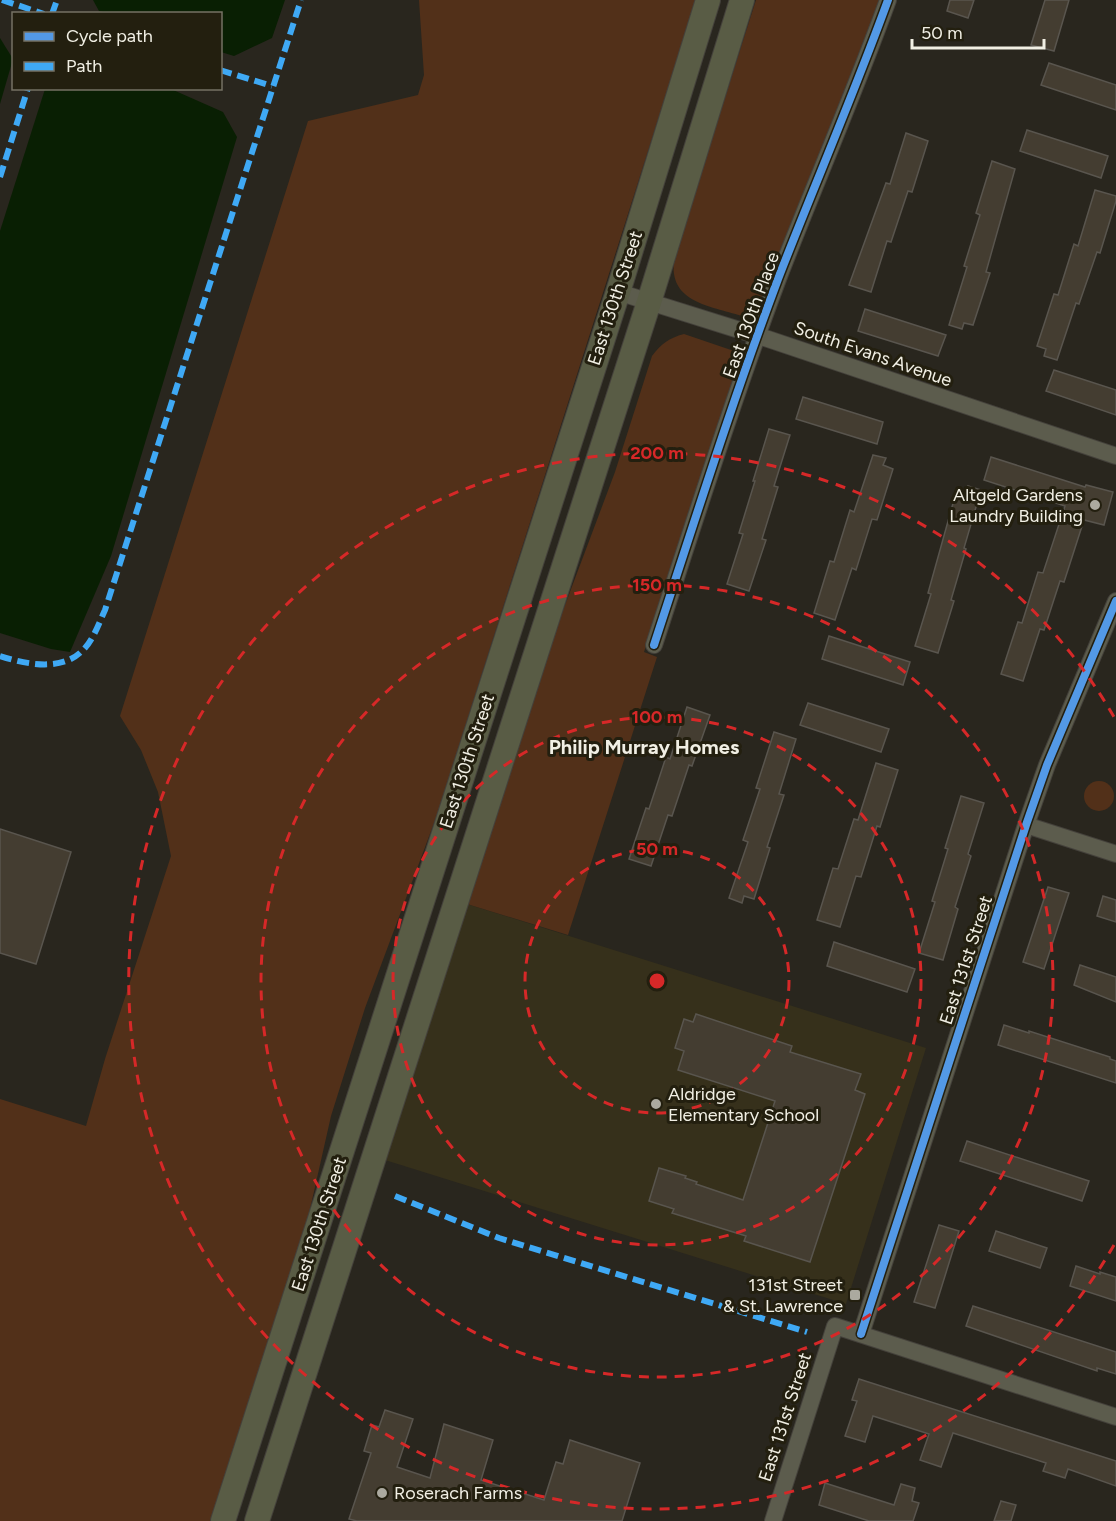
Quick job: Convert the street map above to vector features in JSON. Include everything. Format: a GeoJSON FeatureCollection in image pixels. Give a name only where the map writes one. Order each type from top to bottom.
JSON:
{"type":"FeatureCollection","features":[{"type":"Feature","properties":{"kind":"main road","name":"East 130th Street"},"geometry":{"type":"LineString","coordinates":[[223,1521],[618,292],[708,0]]}},
{"type":"Feature","properties":{"kind":"main road","name":"East 130th Street"},"geometry":{"type":"LineString","coordinates":[[257,1521],[649,302],[742,0]]}},
{"type":"Feature","properties":{"kind":"street","name":"East 130th Place"},"geometry":{"type":"LineString","coordinates":[[654,645],[779,277],[864,67],[888,0]]}},
{"type":"Feature","properties":{"kind":"street","name":"South Evans Avenue"},"geometry":{"type":"LineString","coordinates":[[618,292],[758,336],[1116,456]]}},
{"type":"Feature","properties":{"kind":"street","name":"East 131st Street"},"geometry":{"type":"LineString","coordinates":[[773,1521],[835,1326],[861,1334],[1026,825],[1047,765],[1116,601]]}},
{"type":"Feature","properties":{"kind":"street"},"geometry":{"type":"LineString","coordinates":[[1026,825],[1116,854]]}},
{"type":"Feature","properties":{"kind":"street"},"geometry":{"type":"LineString","coordinates":[[861,1334],[1116,1417]]}},
{"type":"Feature","properties":{"kind":"shaded area"},"geometry":{"type":"Polygon","coordinates":[[[93,0],[285,0],[272,38],[234,56],[222,52],[222,12],[99,11],[93,0]]]}},
{"type":"Feature","properties":{"kind":"shaded area"},"geometry":{"type":"Polygon","coordinates":[[[419,0],[696,0],[437,815],[365,1008],[331,1116],[308,1218],[211,1521],[0,1521],[0,1099],[86,1126],[105,1059],[171,856],[158,792],[141,750],[120,716],[308,121],[418,95],[424,75],[419,0]]]}},
{"type":"Feature","properties":{"kind":"shaded area"},"geometry":{"type":"Polygon","coordinates":[[[756,0],[880,0],[842,102],[759,304],[756,304],[750,316],[745,317],[704,305],[692,299],[677,283],[674,270],[675,254],[756,0]]]}},
{"type":"Feature","properties":{"kind":"shaded area"},"geometry":{"type":"Polygon","coordinates":[[[0,38],[12,57],[12,62],[0,104],[0,38]]]}},
{"type":"Feature","properties":{"kind":"shaded area"},"geometry":{"type":"Polygon","coordinates":[[[45,90],[173,90],[223,112],[237,137],[111,556],[70,652],[51,649],[0,633],[0,231],[45,90]]]}},
{"type":"Feature","properties":{"kind":"shaded area"},"geometry":{"type":"Polygon","coordinates":[[[684,334],[734,351],[737,356],[733,369],[736,370],[644,652],[657,657],[568,935],[467,904],[541,669],[615,472],[652,356],[666,342],[684,334]]]}},
{"type":"Feature","properties":{"kind":"shaded area"},"geometry":{"type":"Polygon","coordinates":[[[1099,781],[1110,785],[1114,796],[1110,807],[1099,811],[1088,807],[1084,796],[1088,785],[1099,781]]]}},
{"type":"Feature","properties":{"kind":"shaded area","name":"Aldridge Elementary School"},"geometry":{"type":"Polygon","coordinates":[[[467,904],[926,1048],[846,1304],[385,1160],[467,904]]]}},
{"type":"Feature","properties":{"kind":"building"},"geometry":{"type":"Polygon","coordinates":[[[950,0],[974,0],[968,18],[947,11],[950,0]]]}},
{"type":"Feature","properties":{"kind":"building"},"geometry":{"type":"Polygon","coordinates":[[[1045,0],[1069,0],[1054,51],[1031,45],[1045,0]]]}},
{"type":"Feature","properties":{"kind":"building"},"geometry":{"type":"Polygon","coordinates":[[[1049,63],[1116,85],[1116,110],[1041,85],[1049,63]]]}},
{"type":"Feature","properties":{"kind":"building"},"geometry":{"type":"Polygon","coordinates":[[[1027,130],[1108,156],[1101,178],[1020,151],[1027,130]]]}},
{"type":"Feature","properties":{"kind":"building"},"geometry":{"type":"Polygon","coordinates":[[[906,133],[928,141],[912,192],[908,191],[891,242],[887,241],[871,292],[849,285],[886,183],[890,184],[906,133]]]}},
{"type":"Feature","properties":{"kind":"building"},"geometry":{"type":"Polygon","coordinates":[[[992,161],[1015,169],[986,272],[990,273],[973,325],[964,323],[962,329],[949,325],[967,267],[964,266],[980,215],[976,213],[992,161]]]}},
{"type":"Feature","properties":{"kind":"building"},"geometry":{"type":"Polygon","coordinates":[[[1095,190],[1116,196],[1116,201],[1100,253],[1097,252],[1079,304],[1076,303],[1057,360],[1044,356],[1046,349],[1037,346],[1054,294],[1058,295],[1074,244],[1078,246],[1095,190]]]}},
{"type":"Feature","properties":{"kind":"building"},"geometry":{"type":"Polygon","coordinates":[[[865,309],[946,335],[938,356],[858,331],[865,309]]]}},
{"type":"Feature","properties":{"kind":"building"},"geometry":{"type":"Polygon","coordinates":[[[1054,370],[1116,390],[1116,415],[1046,391],[1054,370]]]}},
{"type":"Feature","properties":{"kind":"building"},"geometry":{"type":"Polygon","coordinates":[[[803,397],[883,422],[877,444],[796,419],[803,397]]]}},
{"type":"Feature","properties":{"kind":"building"},"geometry":{"type":"Polygon","coordinates":[[[769,429],[790,435],[774,486],[778,487],[762,539],[766,540],[749,591],[727,584],[743,534],[739,533],[769,429]]]}},
{"type":"Feature","properties":{"kind":"building"},"geometry":{"type":"Polygon","coordinates":[[[873,455],[886,458],[883,465],[893,469],[877,520],[872,519],[856,570],[852,568],[835,620],[814,613],[830,561],[834,562],[850,510],[854,512],[873,455]]]}},
{"type":"Feature","properties":{"kind":"building"},"geometry":{"type":"Polygon","coordinates":[[[991,457],[1085,487],[1086,485],[1113,492],[1104,525],[1084,520],[1064,582],[1060,581],[1044,630],[1040,629],[1023,681],[1001,674],[1018,622],[1022,623],[1038,572],[1043,573],[1065,506],[984,480],[991,457]]]}},
{"type":"Feature","properties":{"kind":"building"},"geometry":{"type":"Polygon","coordinates":[[[968,486],[981,490],[951,600],[954,601],[938,653],[915,646],[931,594],[928,593],[957,489],[967,492],[968,486]]]}},
{"type":"Feature","properties":{"kind":"building"},"geometry":{"type":"Polygon","coordinates":[[[829,636],[910,662],[903,685],[822,659],[829,636]]]}},
{"type":"Feature","properties":{"kind":"building"},"geometry":{"type":"Polygon","coordinates":[[[808,703],[889,729],[881,752],[800,725],[808,703]]]}},
{"type":"Feature","properties":{"kind":"building"},"geometry":{"type":"Polygon","coordinates":[[[687,707],[710,715],[692,766],[689,765],[672,816],[668,815],[651,866],[629,859],[666,757],[670,759],[687,707]]]}},
{"type":"Feature","properties":{"kind":"building"},"geometry":{"type":"Polygon","coordinates":[[[774,732],[796,739],[779,794],[784,795],[767,847],[770,848],[754,899],[744,896],[742,903],[729,898],[748,842],[743,840],[760,789],[756,788],[774,732]]]}},
{"type":"Feature","properties":{"kind":"building"},"geometry":{"type":"Polygon","coordinates":[[[876,763],[898,770],[880,827],[877,826],[861,877],[856,876],[840,927],[817,920],[833,868],[838,869],[854,819],[858,820],[876,763]]]}},
{"type":"Feature","properties":{"kind":"building"},"geometry":{"type":"Polygon","coordinates":[[[961,796],[984,803],[968,854],[971,856],[955,907],[958,909],[943,960],[919,953],[935,902],[932,901],[948,849],[945,848],[961,796]]]}},
{"type":"Feature","properties":{"kind":"building"},"geometry":{"type":"Polygon","coordinates":[[[0,829],[71,852],[36,964],[0,953],[0,829]]]}},
{"type":"Feature","properties":{"kind":"building"},"geometry":{"type":"Polygon","coordinates":[[[1048,887],[1069,893],[1044,969],[1023,962],[1048,887]]]}},
{"type":"Feature","properties":{"kind":"building"},"geometry":{"type":"Polygon","coordinates":[[[1103,896],[1116,900],[1116,922],[1097,916],[1103,896]]]}},
{"type":"Feature","properties":{"kind":"building"},"geometry":{"type":"Polygon","coordinates":[[[834,942],[915,969],[907,992],[827,966],[834,942]]]}},
{"type":"Feature","properties":{"kind":"building"},"geometry":{"type":"Polygon","coordinates":[[[1080,965],[1116,977],[1116,1002],[1074,985],[1080,965]]]}},
{"type":"Feature","properties":{"kind":"building"},"geometry":{"type":"Polygon","coordinates":[[[696,1014],[792,1046],[790,1052],[861,1074],[855,1090],[865,1094],[810,1262],[744,1241],[746,1236],[672,1213],[674,1209],[649,1201],[659,1168],[686,1176],[685,1178],[697,1182],[696,1184],[743,1200],[775,1101],[678,1070],[684,1051],[675,1048],[684,1019],[693,1022],[696,1014]]]}},
{"type":"Feature","properties":{"kind":"building"},"geometry":{"type":"Polygon","coordinates":[[[1004,1025],[1110,1057],[1116,1061],[1116,1083],[998,1045],[1004,1025]]]}},
{"type":"Feature","properties":{"kind":"building"},"geometry":{"type":"Polygon","coordinates":[[[967,1141],[1089,1181],[1082,1201],[960,1161],[967,1141]]]}},
{"type":"Feature","properties":{"kind":"building"},"geometry":{"type":"Polygon","coordinates":[[[939,1225],[959,1231],[935,1308],[914,1302],[939,1225]]]}},
{"type":"Feature","properties":{"kind":"building"},"geometry":{"type":"Polygon","coordinates":[[[996,1231],[1047,1248],[1040,1268],[989,1251],[996,1231]]]}},
{"type":"Feature","properties":{"kind":"building"},"geometry":{"type":"Polygon","coordinates":[[[1076,1266],[1116,1277],[1116,1301],[1070,1286],[1076,1266]]]}},
{"type":"Feature","properties":{"kind":"building"},"geometry":{"type":"Polygon","coordinates":[[[973,1306],[1116,1352],[1116,1374],[1097,1368],[1097,1371],[966,1326],[973,1306]]]}},
{"type":"Feature","properties":{"kind":"building"},"geometry":{"type":"Polygon","coordinates":[[[859,1379],[1116,1461],[1116,1486],[1068,1469],[1065,1478],[1043,1471],[1046,1463],[953,1433],[941,1467],[920,1460],[929,1434],[873,1416],[865,1442],[845,1436],[857,1401],[852,1400],[859,1379]]]}},
{"type":"Feature","properties":{"kind":"building"},"geometry":{"type":"Polygon","coordinates":[[[385,1410],[413,1419],[397,1467],[430,1478],[444,1424],[493,1440],[481,1480],[544,1500],[556,1462],[563,1464],[570,1440],[640,1463],[622,1521],[357,1521],[349,1519],[371,1453],[364,1451],[372,1425],[379,1427],[385,1410]]]}},
{"type":"Feature","properties":{"kind":"building"},"geometry":{"type":"Polygon","coordinates":[[[825,1483],[894,1505],[901,1484],[915,1488],[912,1501],[919,1503],[913,1521],[869,1521],[819,1505],[825,1483]]]}},
{"type":"Feature","properties":{"kind":"building"},"geometry":{"type":"Polygon","coordinates":[[[1001,1501],[1016,1505],[1011,1521],[994,1521],[1001,1501]]]}},
{"type":"Feature","properties":{"kind":"marked path"},"geometry":{"type":"LineString","coordinates":[[2,0],[38,12]]}},
{"type":"Feature","properties":{"kind":"marked path"},"geometry":{"type":"LineString","coordinates":[[53,12],[57,0]]}},
{"type":"Feature","properties":{"kind":"marked path"},"geometry":{"type":"LineString","coordinates":[[0,656],[20,662],[42,664],[64,662],[82,651],[98,626],[301,0]]}},
{"type":"Feature","properties":{"kind":"marked path"},"geometry":{"type":"LineString","coordinates":[[222,71],[272,86]]}},
{"type":"Feature","properties":{"kind":"marked path"},"geometry":{"type":"LineString","coordinates":[[0,177],[27,90]]}},
{"type":"Feature","properties":{"kind":"marked path"},"geometry":{"type":"LineString","coordinates":[[395,1196],[499,1238],[807,1332]]}},
{"type":"Feature","properties":{"kind":"cycle path"},"geometry":{"type":"LineString","coordinates":[[654,645],[761,324],[888,0]]}},
{"type":"Feature","properties":{"kind":"cycle path"},"geometry":{"type":"LineString","coordinates":[[861,1334],[1026,825],[1047,765],[1116,601]]}},
{"type":"Feature","properties":{"kind":"place","name":"Altgeld Gardens Laundry Building"},"geometry":{"type":"Point","coordinates":[1095,505]}},
{"type":"Feature","properties":{"kind":"place","name":"Aldridge Elementary School"},"geometry":{"type":"Point","coordinates":[656,1104]}},
{"type":"Feature","properties":{"kind":"place","name":"131st Street & St. Lawrence"},"geometry":{"type":"Point","coordinates":[855,1295]}},
{"type":"Feature","properties":{"kind":"place","name":"Roserach Farms"},"geometry":{"type":"Point","coordinates":[382,1493]}},
{"type":"Feature","properties":{"kind":"district","name":"Philip Murray Homes"},"geometry":{"type":"Point","coordinates":[644,747]}}]}
